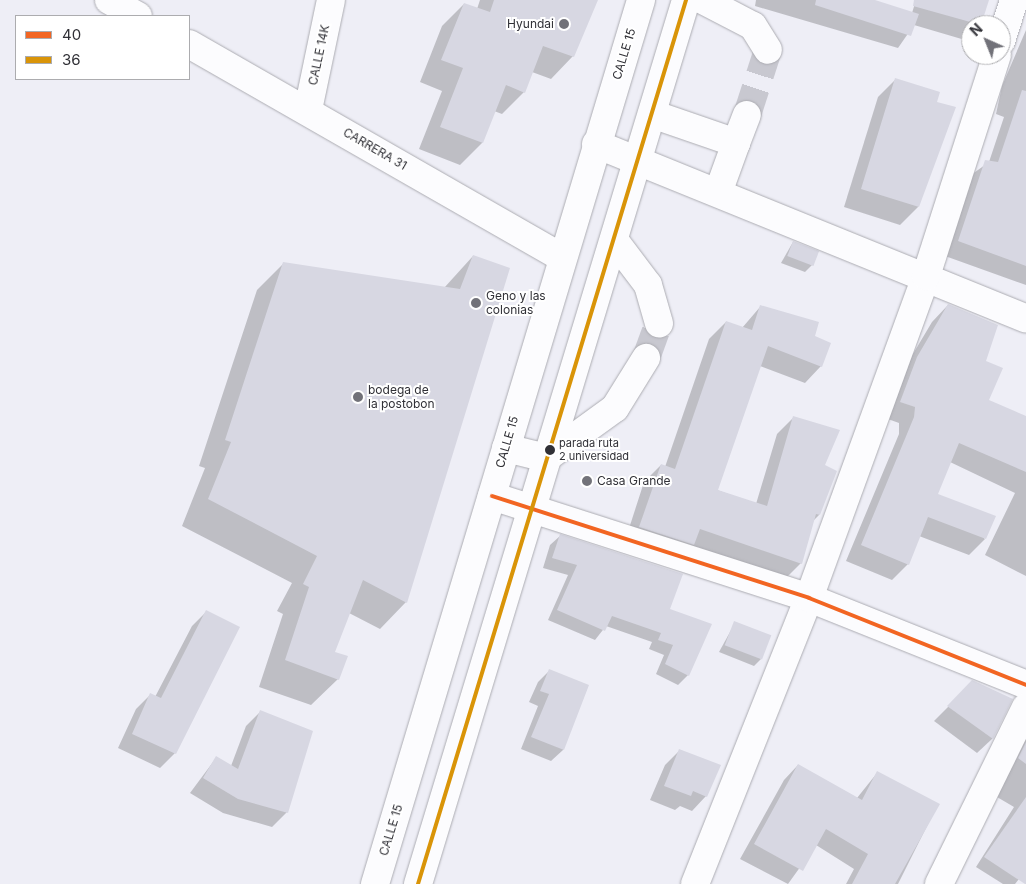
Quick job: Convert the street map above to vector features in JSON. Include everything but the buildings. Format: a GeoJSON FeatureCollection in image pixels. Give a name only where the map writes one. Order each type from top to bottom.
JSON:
{"type":"FeatureCollection","features":[{"type":"Feature","properties":{"kind":"main road"},"geometry":{"type":"LineString","coordinates":[[109,0],[136,15]]}},
{"type":"Feature","properties":{"kind":"main road","name":"CALLE 14K"},"geometry":{"type":"LineString","coordinates":[[308,110],[331,0]]}},
{"type":"Feature","properties":{"kind":"main road","name":"CALLE 15"},"geometry":{"type":"LineString","coordinates":[[374,884],[492,496],[560,258],[641,0]]}},
{"type":"Feature","properties":{"kind":"main road"},"geometry":{"type":"LineString","coordinates":[[418,884],[531,505],[640,159],[686,0]]}},
{"type":"Feature","properties":{"kind":"main road"},"geometry":{"type":"LineString","coordinates":[[703,0],[753,26],[768,50]]}},
{"type":"Feature","properties":{"kind":"main road"},"geometry":{"type":"LineString","coordinates":[[1009,15],[1014,0]]}},
{"type":"Feature","properties":{"kind":"main road","name":"CARRERA 31"},"geometry":{"type":"LineString","coordinates":[[190,45],[308,110],[560,258]]}},
{"type":"Feature","properties":{"kind":"main road"},"geometry":{"type":"LineString","coordinates":[[695,884],[809,598],[926,276],[994,65]]}},
{"type":"Feature","properties":{"kind":"main road"},"geometry":{"type":"LineString","coordinates":[[652,114],[736,143]]}},
{"type":"Feature","properties":{"kind":"main road"},"geometry":{"type":"LineString","coordinates":[[719,190],[747,115]]}},
{"type":"Feature","properties":{"kind":"main road"},"geometry":{"type":"LineString","coordinates":[[596,144],[719,190],[1026,319]]}},
{"type":"Feature","properties":{"kind":"main road"},"geometry":{"type":"LineString","coordinates":[[614,240],[648,285],[659,323]]}},
{"type":"Feature","properties":{"kind":"main road"},"geometry":{"type":"LineString","coordinates":[[506,448],[546,458],[615,408],[646,358]]}},
{"type":"Feature","properties":{"kind":"main road"},"geometry":{"type":"LineString","coordinates":[[492,496],[531,505],[809,598],[1026,685]]}},
{"type":"Feature","properties":{"kind":"main road"},"geometry":{"type":"LineString","coordinates":[[939,884],[1026,707]]}},
{"type":"Feature","properties":{"kind":"tunnel"},"geometry":{"type":"LineString","coordinates":[[747,115],[768,50]]}},
{"type":"Feature","properties":{"kind":"tunnel"},"geometry":{"type":"LineString","coordinates":[[646,358],[659,323]]}},
{"type":"Feature","properties":{"kind":"transit line","name":"36"},"geometry":{"type":"LineString","coordinates":[[418,884],[686,0]]}},
{"type":"Feature","properties":{"kind":"transit line","name":"40"},"geometry":{"type":"LineString","coordinates":[[492,496],[809,598],[1026,685]]}},
{"type":"Feature","properties":{"kind":"place","name":"Hyundai"},"geometry":{"type":"Point","coordinates":[564,24]}},
{"type":"Feature","properties":{"kind":"place","name":"Geno y las colonias"},"geometry":{"type":"Point","coordinates":[476,303]}},
{"type":"Feature","properties":{"kind":"place","name":"bodega de la postobon"},"geometry":{"type":"Point","coordinates":[358,397]}},
{"type":"Feature","properties":{"kind":"place","name":"parada ruta 2 universidad"},"geometry":{"type":"Point","coordinates":[550,450]}},
{"type":"Feature","properties":{"kind":"place","name":"Casa Grande"},"geometry":{"type":"Point","coordinates":[587,481]}}]}
